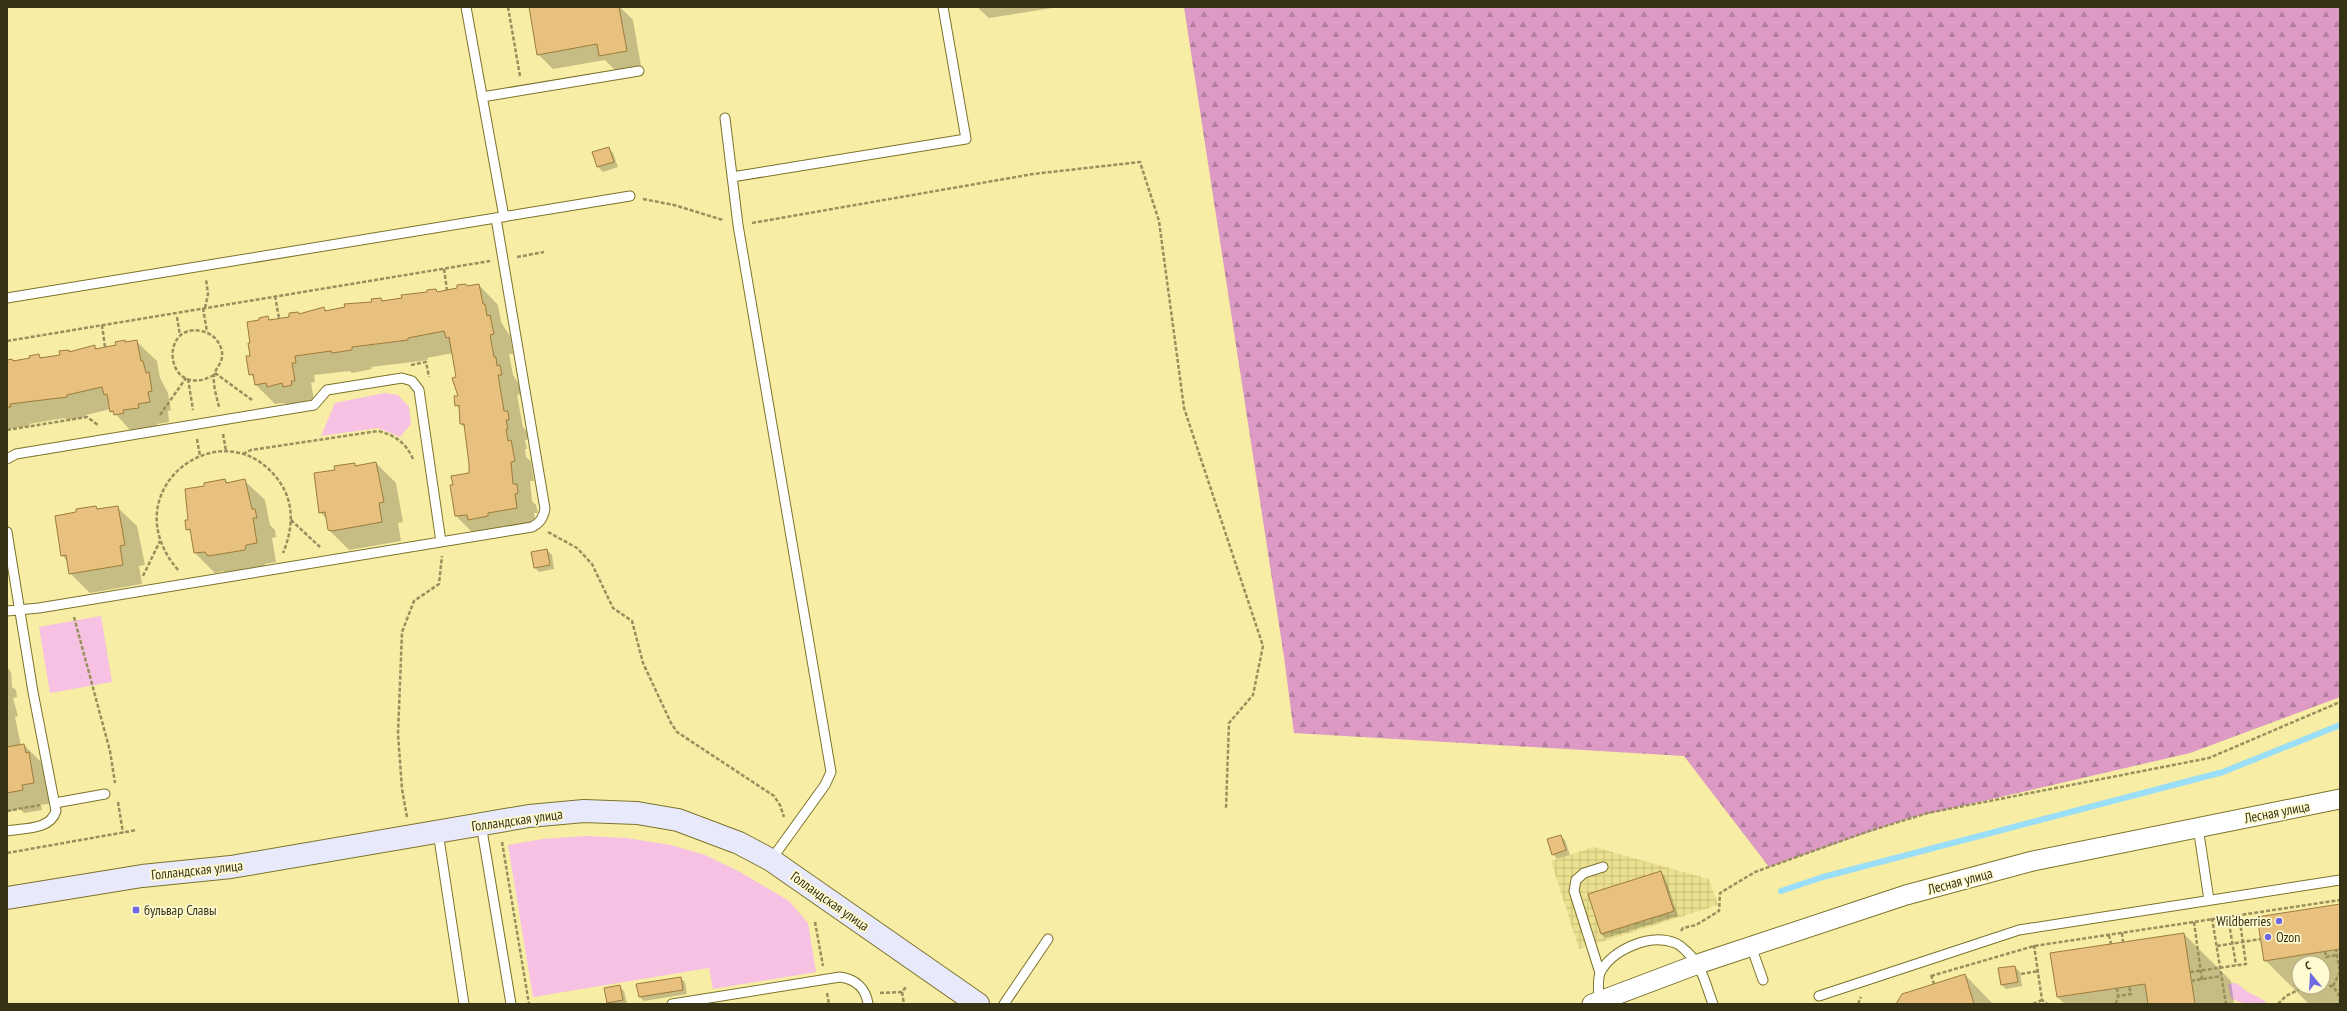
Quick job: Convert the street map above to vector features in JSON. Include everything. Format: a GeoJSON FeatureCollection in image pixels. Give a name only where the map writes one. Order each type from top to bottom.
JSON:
{"type":"FeatureCollection","features":[{"type":"Feature","properties":{"kind":"street","name":"Лесная улица"},"geometry":{"type":"LineString","coordinates":[[1596,1002],[1698,964],[1906,895],[2033,862],[2340,799]]}},
{"type":"Feature","properties":{"kind":"street","name":"Голландская улица"},"geometry":{"type":"LineString","coordinates":[[7,898],[142,876],[231,867],[529,816],[584,811],[638,813],[678,820],[739,843],[770,860],[978,1004]]}},
{"type":"Feature","properties":{"kind":"lane"},"geometry":{"type":"LineString","coordinates":[[7,611],[532,527],[539,523],[545,509],[503,259],[500,217],[482,97],[466,7]]}},
{"type":"Feature","properties":{"kind":"lane"},"geometry":{"type":"LineString","coordinates":[[732,177],[966,139],[943,7]]}},
{"type":"Feature","properties":{"kind":"lane"},"geometry":{"type":"LineString","coordinates":[[482,97],[639,71]]}},
{"type":"Feature","properties":{"kind":"lane"},"geometry":{"type":"LineString","coordinates":[[725,118],[738,225],[831,772],[825,785],[770,860]]}},
{"type":"Feature","properties":{"kind":"lane"},"geometry":{"type":"LineString","coordinates":[[7,298],[630,196]]}},
{"type":"Feature","properties":{"kind":"lane"},"geometry":{"type":"LineString","coordinates":[[7,459],[16,454],[314,405],[327,390],[402,378],[412,381],[419,390],[441,542]]}},
{"type":"Feature","properties":{"kind":"lane"},"geometry":{"type":"LineString","coordinates":[[7,532],[56,811],[54,819],[47,824],[7,831]]}},
{"type":"Feature","properties":{"kind":"lane"},"geometry":{"type":"LineString","coordinates":[[55,802],[105,794]]}},
{"type":"Feature","properties":{"kind":"lane"},"geometry":{"type":"LineString","coordinates":[[481,824],[511,1004]]}},
{"type":"Feature","properties":{"kind":"lane"},"geometry":{"type":"LineString","coordinates":[[2198,828],[2209,900]]}},
{"type":"Feature","properties":{"kind":"lane"},"geometry":{"type":"LineString","coordinates":[[438,832],[464,1004]]}},
{"type":"Feature","properties":{"kind":"lane"},"geometry":{"type":"LineString","coordinates":[[1600,973],[1574,891],[1576,880],[1584,873],[1603,867]]}},
{"type":"Feature","properties":{"kind":"lane"},"geometry":{"type":"LineString","coordinates":[[1819,996],[2019,930],[2340,880]]}},
{"type":"Feature","properties":{"kind":"lane"},"geometry":{"type":"LineString","coordinates":[[1004,1004],[1048,939]]}},
{"type":"Feature","properties":{"kind":"lane"},"geometry":{"type":"LineString","coordinates":[[1596,1002],[1600,973],[1611,957],[1625,949],[1641,944],[1659,941],[1675,943],[1688,953],[1698,964],[1713,1004]]}},
{"type":"Feature","properties":{"kind":"lane"},"geometry":{"type":"LineString","coordinates":[[1751,946],[1763,980]]}},
{"type":"Feature","properties":{"kind":"lane"},"geometry":{"type":"LineString","coordinates":[[672,1004],[825,979],[846,978],[858,984],[865,994],[868,1004]]}},
{"type":"Feature","properties":{"kind":"path"},"geometry":{"type":"LineString","coordinates":[[508,7],[522,90]]}},
{"type":"Feature","properties":{"kind":"path"},"geometry":{"type":"LineString","coordinates":[[630,196],[674,205],[738,225],[1033,174],[1140,162],[1159,221],[1184,408],[1263,646],[1253,695],[1229,723],[1226,808]]}},
{"type":"Feature","properties":{"kind":"path"},"geometry":{"type":"LineString","coordinates":[[7,340],[544,252]]}},
{"type":"Feature","properties":{"kind":"path"},"geometry":{"type":"LineString","coordinates":[[444,269],[447,290]]}},
{"type":"Feature","properties":{"kind":"path"},"geometry":{"type":"LineString","coordinates":[[205,276],[208,294],[204,308],[207,332]]}},
{"type":"Feature","properties":{"kind":"path"},"geometry":{"type":"LineString","coordinates":[[276,296],[279,318]]}},
{"type":"Feature","properties":{"kind":"path"},"geometry":{"type":"LineString","coordinates":[[177,317],[180,336]]}},
{"type":"Feature","properties":{"kind":"path"},"geometry":{"type":"LineString","coordinates":[[102,325],[105,347]]}},
{"type":"Feature","properties":{"kind":"path"},"geometry":{"type":"LineString","coordinates":[[188,332],[207,332],[214,336],[222,350],[220,366],[215,373],[206,379],[196,381],[186,378],[174,367],[172,350],[180,336],[188,332]]}},
{"type":"Feature","properties":{"kind":"path"},"geometry":{"type":"LineString","coordinates":[[215,373],[254,401]]}},
{"type":"Feature","properties":{"kind":"path"},"geometry":{"type":"LineString","coordinates":[[158,417],[186,378]]}},
{"type":"Feature","properties":{"kind":"path"},"geometry":{"type":"LineString","coordinates":[[243,454],[252,450],[378,431],[390,434],[401,441],[409,450],[414,461]]}},
{"type":"Feature","properties":{"kind":"path"},"geometry":{"type":"LineString","coordinates":[[178,570],[167,556],[160,541],[156,524],[157,506],[162,490],[172,475],[185,464],[200,456],[226,451],[243,454],[259,461],[273,472],[283,486],[289,502],[292,520],[289,537],[282,553]]}},
{"type":"Feature","properties":{"kind":"path"},"geometry":{"type":"LineString","coordinates":[[292,520],[320,547]]}},
{"type":"Feature","properties":{"kind":"path"},"geometry":{"type":"LineString","coordinates":[[539,523],[548,532],[576,548],[592,564],[613,608],[632,621],[644,663],[671,723],[677,732],[774,796],[780,805],[789,833]]}},
{"type":"Feature","properties":{"kind":"path"},"geometry":{"type":"LineString","coordinates":[[143,576],[160,541]]}},
{"type":"Feature","properties":{"kind":"path"},"geometry":{"type":"LineString","coordinates":[[406,817],[398,734],[402,632],[414,601],[439,584],[442,566],[441,542]]}},
{"type":"Feature","properties":{"kind":"path"},"geometry":{"type":"LineString","coordinates":[[74,621],[110,751]]}},
{"type":"Feature","properties":{"kind":"path"},"geometry":{"type":"LineString","coordinates":[[1675,943],[1683,928],[1696,925],[1719,911],[1720,893],[1755,872],[1866,832],[1928,813],[2209,758],[2340,702]]}},
{"type":"Feature","properties":{"kind":"path"},"geometry":{"type":"LineString","coordinates":[[7,811],[55,802]]}},
{"type":"Feature","properties":{"kind":"path"},"geometry":{"type":"LineString","coordinates":[[7,853],[137,830]]}},
{"type":"Feature","properties":{"kind":"path"},"geometry":{"type":"LineString","coordinates":[[502,841],[529,1004]]}},
{"type":"Feature","properties":{"kind":"path"},"geometry":{"type":"LineString","coordinates":[[2209,900],[2226,1004]]}},
{"type":"Feature","properties":{"kind":"path"},"geometry":{"type":"LineString","coordinates":[[1924,978],[2034,946],[2340,900]]}},
{"type":"Feature","properties":{"kind":"path"},"geometry":{"type":"LineString","coordinates":[[2329,902],[2330,906]]}},
{"type":"Feature","properties":{"kind":"path"},"geometry":{"type":"LineString","coordinates":[[2318,903],[2318,908]]}},
{"type":"Feature","properties":{"kind":"path"},"geometry":{"type":"LineString","coordinates":[[2190,972],[2246,964],[2239,915]]}},
{"type":"Feature","properties":{"kind":"path"},"geometry":{"type":"LineString","coordinates":[[2228,917],[2236,966]]}},
{"type":"Feature","properties":{"kind":"path"},"geometry":{"type":"LineString","coordinates":[[815,922],[829,1004]]}},
{"type":"Feature","properties":{"kind":"path"},"geometry":{"type":"LineString","coordinates":[[2194,922],[2202,980]]}},
{"type":"Feature","properties":{"kind":"path"},"geometry":{"type":"LineString","coordinates":[[2031,928],[2042,1000],[2047,1004]]}},
{"type":"Feature","properties":{"kind":"path"},"geometry":{"type":"LineString","coordinates":[[2122,933],[2123,942]]}},
{"type":"Feature","properties":{"kind":"path"},"geometry":{"type":"LineString","coordinates":[[2109,935],[2111,944]]}},
{"type":"Feature","properties":{"kind":"path"},"geometry":{"type":"LineString","coordinates":[[2216,946],[2261,939]]}},
{"type":"Feature","properties":{"kind":"path"},"geometry":{"type":"LineString","coordinates":[[2336,950],[2340,972],[2333,986],[2338,993],[2340,1004]]}},
{"type":"Feature","properties":{"kind":"path"},"geometry":{"type":"LineString","coordinates":[[2325,951],[2326,957],[2337,956]]}},
{"type":"Feature","properties":{"kind":"path"},"geometry":{"type":"LineString","coordinates":[[2021,974],[2038,971]]}},
{"type":"Feature","properties":{"kind":"path"},"geometry":{"type":"LineString","coordinates":[[2191,981],[2221,976]]}},
{"type":"Feature","properties":{"kind":"path"},"geometry":{"type":"LineString","coordinates":[[904,1004],[902,992],[906,986]]}},
{"type":"Feature","properties":{"kind":"path"},"geometry":{"type":"LineString","coordinates":[[2118,996],[2130,994],[2129,986]]}},
{"type":"Feature","properties":{"kind":"path"},"geometry":{"type":"LineString","coordinates":[[2116,1004],[2118,996],[2117,988]]}},
{"type":"Feature","properties":{"kind":"path"},"geometry":{"type":"LineString","coordinates":[[865,994],[902,992]]}},
{"type":"Feature","properties":{"kind":"path"},"geometry":{"type":"LineString","coordinates":[[2278,1004],[2291,994]]}},
{"type":"Feature","properties":{"kind":"path"},"geometry":{"type":"LineString","coordinates":[[1862,997],[1869,995]]}},
{"type":"Feature","properties":{"kind":"path"},"geometry":{"type":"LineString","coordinates":[[2033,1004],[2042,1000]]}},
{"type":"Feature","properties":{"kind":"shaded area"},"geometry":{"type":"Polygon","coordinates":[[[384,393],[398,395],[409,407],[411,424],[400,437],[378,428],[321,436],[335,403],[384,393]]]}},
{"type":"Feature","properties":{"kind":"shaded area"},"geometry":{"type":"Polygon","coordinates":[[[101,616],[112,682],[50,693],[39,627],[101,616]]]}},
{"type":"Feature","properties":{"kind":"shaded area"},"geometry":{"type":"Polygon","coordinates":[[[586,836],[626,838],[671,845],[705,855],[740,872],[789,901],[808,923],[816,972],[713,989],[709,968],[533,997],[508,845],[543,839],[586,836]]]}},
{"type":"Feature","properties":{"kind":"shaded area"},"geometry":{"type":"Polygon","coordinates":[[[1594,847],[1709,879],[1718,905],[1579,949],[1551,861],[1594,847]]]}},
{"type":"Feature","properties":{"kind":"shaded area"},"geometry":{"type":"Polygon","coordinates":[[[2228,984],[2238,984],[2246,991],[2268,1004],[2244,1003],[2231,998],[2228,984]]]}},
{"type":"Feature","properties":{"kind":"green space"},"geometry":{"type":"Polygon","coordinates":[[[1184,7],[2340,7],[2340,697],[2190,753],[1910,818],[1769,867],[1684,756],[1294,733],[1284,657],[1184,7]]]}},
{"type":"Feature","properties":{"kind":"building"},"geometry":{"type":"Polygon","coordinates":[[[529,7],[619,7],[627,51],[599,56],[597,44],[537,55],[529,7]]]}},
{"type":"Feature","properties":{"kind":"building"},"geometry":{"type":"Polygon","coordinates":[[[609,147],[614,162],[597,167],[592,152],[609,147]]]}},
{"type":"Feature","properties":{"kind":"building"},"geometry":{"type":"Polygon","coordinates":[[[466,284],[467,286],[479,284],[487,316],[490,315],[494,334],[490,335],[494,357],[496,357],[497,366],[500,365],[502,375],[498,375],[504,411],[508,411],[509,420],[506,420],[508,429],[506,429],[508,441],[511,440],[515,461],[511,462],[513,484],[517,484],[518,493],[515,494],[517,508],[488,513],[488,516],[468,520],[467,515],[455,516],[450,485],[453,485],[451,476],[469,473],[469,464],[464,424],[460,424],[459,405],[455,406],[454,396],[458,396],[452,378],[456,377],[449,337],[446,338],[444,331],[408,338],[408,340],[352,347],[352,350],[332,353],[331,351],[295,356],[296,363],[292,363],[295,381],[291,381],[292,385],[283,387],[282,383],[267,387],[266,383],[255,385],[253,374],[249,375],[246,356],[250,356],[247,322],[259,320],[259,318],[268,316],[269,320],[289,317],[289,313],[298,312],[299,314],[324,307],[325,311],[345,307],[344,304],[372,302],[371,299],[381,298],[382,301],[402,298],[401,295],[427,292],[427,290],[436,289],[437,292],[457,288],[457,285],[466,284]]]}},
{"type":"Feature","properties":{"kind":"building"},"geometry":{"type":"Polygon","coordinates":[[[125,340],[125,342],[137,340],[141,361],[143,361],[146,373],[149,372],[152,391],[148,392],[150,402],[138,404],[139,408],[123,410],[124,413],[114,415],[113,411],[110,412],[107,394],[104,395],[102,387],[67,395],[67,397],[10,404],[11,407],[7,407],[7,360],[12,359],[13,361],[30,358],[29,356],[39,354],[40,358],[60,355],[59,351],[69,350],[69,352],[95,345],[95,349],[116,345],[115,342],[125,340]]]}},
{"type":"Feature","properties":{"kind":"building"},"geometry":{"type":"Polygon","coordinates":[[[376,462],[384,502],[379,503],[382,522],[332,531],[328,530],[325,512],[319,513],[314,473],[335,470],[334,466],[355,463],[355,466],[376,462]]]}},
{"type":"Feature","properties":{"kind":"building"},"geometry":{"type":"Polygon","coordinates":[[[225,479],[226,483],[245,479],[252,509],[255,509],[257,518],[253,518],[257,543],[246,545],[245,550],[208,556],[205,552],[194,553],[190,529],[186,530],[185,520],[188,520],[185,489],[204,486],[204,483],[225,479]]]}},
{"type":"Feature","properties":{"kind":"building"},"geometry":{"type":"Polygon","coordinates":[[[96,506],[97,509],[118,506],[125,545],[120,546],[123,565],[69,574],[66,555],[61,556],[55,516],[76,512],[76,509],[96,506]]]}},
{"type":"Feature","properties":{"kind":"building"},"geometry":{"type":"Polygon","coordinates":[[[547,549],[550,565],[534,568],[531,552],[547,549]]]}},
{"type":"Feature","properties":{"kind":"building"},"geometry":{"type":"Polygon","coordinates":[[[24,744],[26,753],[29,752],[34,783],[22,785],[23,790],[7,793],[7,747],[24,744]]]}},
{"type":"Feature","properties":{"kind":"building"},"geometry":{"type":"Polygon","coordinates":[[[1561,835],[1566,850],[1552,855],[1547,839],[1561,835]]]}},
{"type":"Feature","properties":{"kind":"building"},"geometry":{"type":"Polygon","coordinates":[[[1661,871],[1674,911],[1601,934],[1588,894],[1661,871]]]}},
{"type":"Feature","properties":{"kind":"building"},"geometry":{"type":"Polygon","coordinates":[[[2340,904],[2340,949],[2302,955],[2291,955],[2291,957],[2264,961],[2257,917],[2340,904]]]}},
{"type":"Feature","properties":{"kind":"building"},"geometry":{"type":"Polygon","coordinates":[[[2184,933],[2195,1004],[2148,1004],[2145,984],[2057,997],[2050,953],[2184,933]]]}},
{"type":"Feature","properties":{"kind":"building"},"geometry":{"type":"Polygon","coordinates":[[[2015,966],[2018,982],[2001,985],[1998,968],[2015,966]]]}},
{"type":"Feature","properties":{"kind":"building"},"geometry":{"type":"Polygon","coordinates":[[[1965,974],[1974,1004],[1896,1004],[1902,994],[1965,974]]]}},
{"type":"Feature","properties":{"kind":"building"},"geometry":{"type":"Polygon","coordinates":[[[681,977],[683,990],[639,997],[636,984],[681,977]]]}},
{"type":"Feature","properties":{"kind":"building"},"geometry":{"type":"Polygon","coordinates":[[[620,985],[623,1000],[607,1003],[604,988],[620,985]]]}},
{"type":"Feature","properties":{"kind":"waterway"},"geometry":{"type":"LineString","coordinates":[[1781,891],[1823,877],[2223,772],[2340,725]]}},
{"type":"Feature","properties":{"kind":"place","name":"бульвар Славы"},"geometry":{"type":"Point","coordinates":[136,910]}},
{"type":"Feature","properties":{"kind":"place","name":"Wildberries"},"geometry":{"type":"Point","coordinates":[2279,921]}},
{"type":"Feature","properties":{"kind":"place","name":"Ozon"},"geometry":{"type":"Point","coordinates":[2268,937]}}]}
